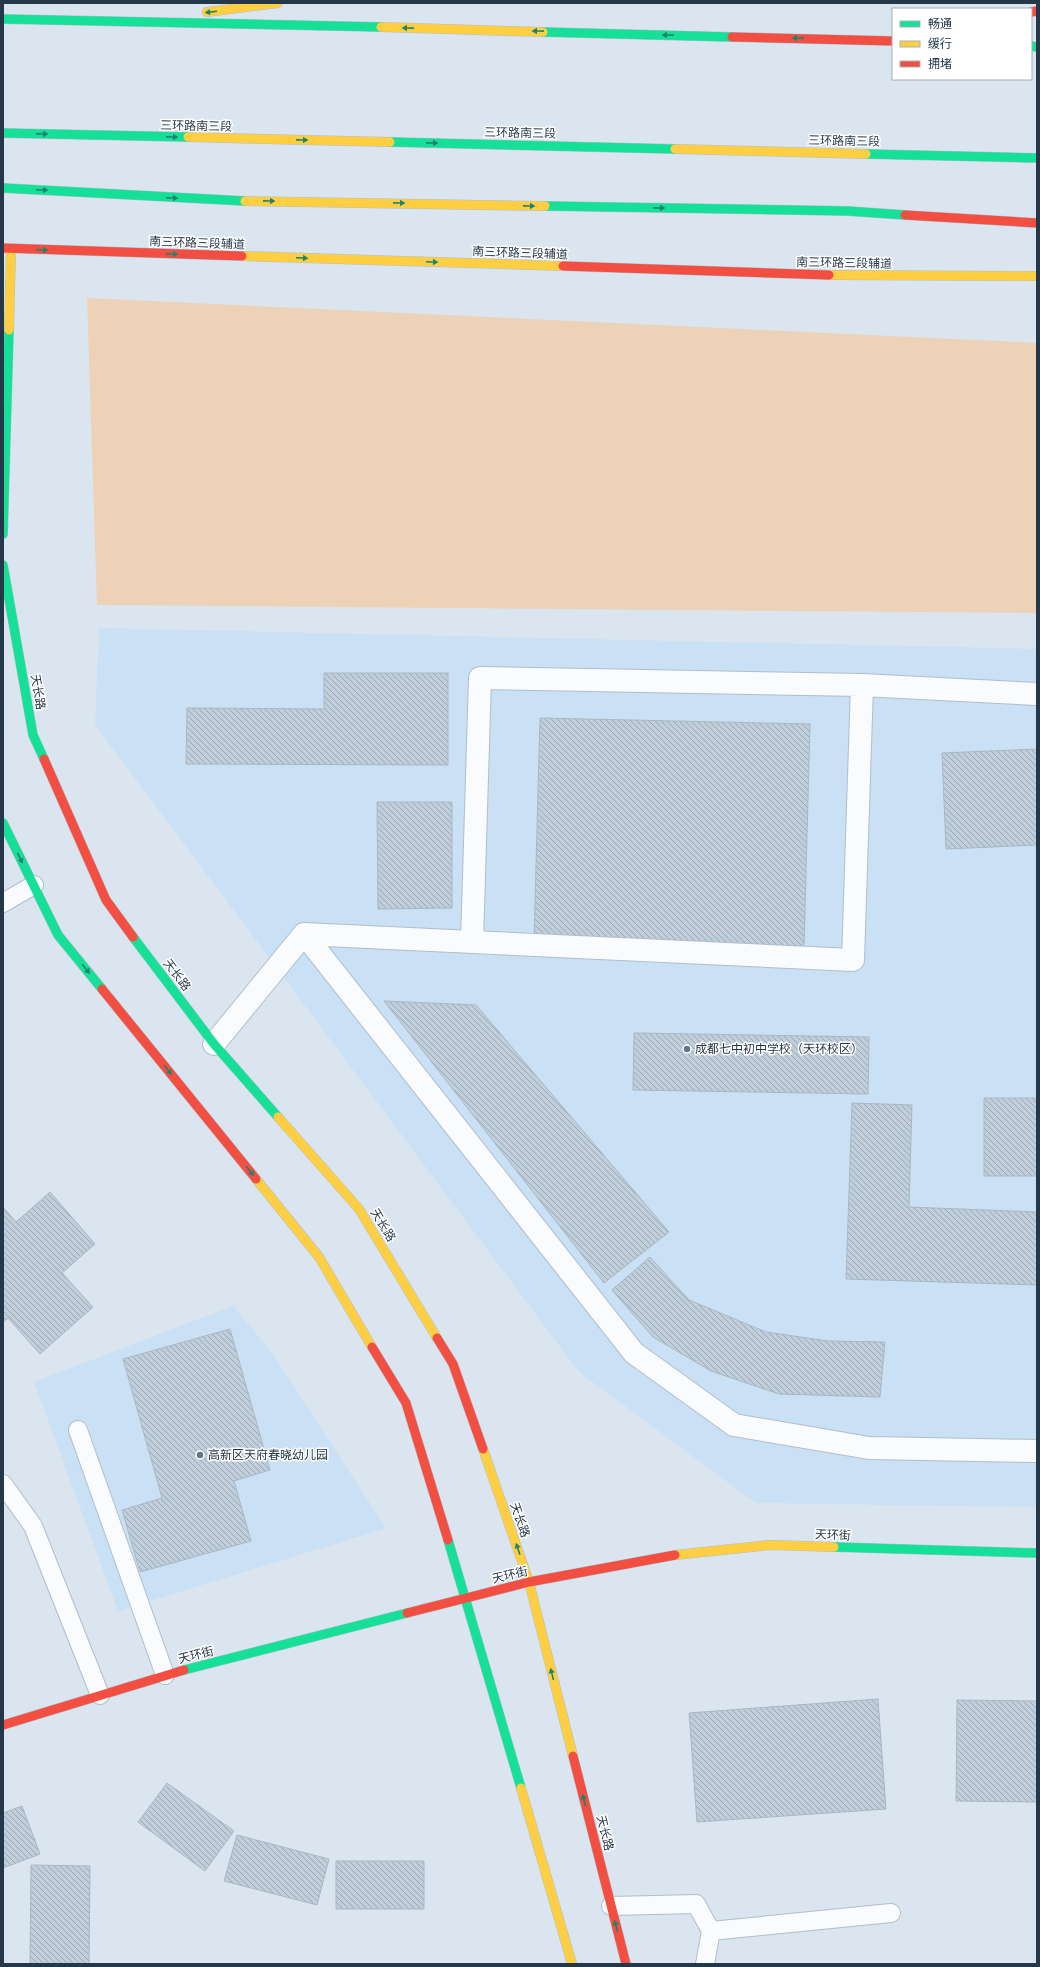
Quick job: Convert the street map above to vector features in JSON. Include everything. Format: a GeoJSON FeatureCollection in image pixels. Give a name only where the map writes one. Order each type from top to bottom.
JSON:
{"type":"FeatureCollection","features":[{"type":"Feature","properties":{"kind":"main road"},"geometry":{"type":"LineString","coordinates":[[138,21],[278,3]]}},
{"type":"Feature","properties":{"kind":"main road"},"geometry":{"type":"LineString","coordinates":[[3,20],[138,21],[892,41]]}},
{"type":"Feature","properties":{"kind":"main road"},"geometry":{"type":"LineString","coordinates":[[822,38],[877,31]]}},
{"type":"Feature","properties":{"kind":"main road","name":"三环路南三段"},"geometry":{"type":"LineString","coordinates":[[3,133],[1037,158]]}},
{"type":"Feature","properties":{"kind":"main road"},"geometry":{"type":"LineString","coordinates":[[3,188],[230,201],[848,211],[1037,222]]}},
{"type":"Feature","properties":{"kind":"main road"},"geometry":{"type":"LineString","coordinates":[[3,534],[7,249]]}},
{"type":"Feature","properties":{"kind":"main road","name":"南三环路三段辅道"},"geometry":{"type":"LineString","coordinates":[[7,249],[831,275],[1037,276]]}},
{"type":"Feature","properties":{"kind":"main road","name":"天长路"},"geometry":{"type":"LineString","coordinates":[[3,565],[33,735],[106,900],[214,1044],[359,1208],[453,1364],[529,1582],[626,1964]]}},
{"type":"Feature","properties":{"kind":"main road"},"geometry":{"type":"LineString","coordinates":[[3,823],[58,935],[319,1257],[406,1404],[466,1598],[572,1964]]}},
{"type":"Feature","properties":{"kind":"main road","name":"天环街"},"geometry":{"type":"LineString","coordinates":[[3,1725],[165,1675],[529,1582],[674,1555],[770,1546],[1037,1553]]}},
{"type":"Feature","properties":{"kind":"street"},"geometry":{"type":"LineString","coordinates":[[472,942],[480,678],[862,685],[1037,694]]}},
{"type":"Feature","properties":{"kind":"street"},"geometry":{"type":"LineString","coordinates":[[304,934],[853,960],[862,685]]}},
{"type":"Feature","properties":{"kind":"street"},"geometry":{"type":"LineString","coordinates":[[214,1044],[304,934]]}},
{"type":"Feature","properties":{"kind":"street"},"geometry":{"type":"LineString","coordinates":[[304,934],[634,1353],[734,1425],[869,1448],[1037,1451]]}},
{"type":"Feature","properties":{"kind":"lane"},"geometry":{"type":"LineString","coordinates":[[3,903],[34,885]]}},
{"type":"Feature","properties":{"kind":"lane"},"geometry":{"type":"LineString","coordinates":[[78,1430],[165,1675]]}},
{"type":"Feature","properties":{"kind":"lane"},"geometry":{"type":"LineString","coordinates":[[3,1484],[33,1526],[100,1695]]}},
{"type":"Feature","properties":{"kind":"lane"},"geometry":{"type":"LineString","coordinates":[[611,1906],[696,1904],[711,1931],[705,1964]]}},
{"type":"Feature","properties":{"kind":"lane"},"geometry":{"type":"LineString","coordinates":[[711,1931],[891,1913]]}},
{"type":"Feature","properties":{"kind":"shaded area"},"geometry":{"type":"Polygon","coordinates":[[[87,298],[1037,343],[1037,613],[97,605],[87,298]]]}},
{"type":"Feature","properties":{"kind":"shaded area","name":"成都七中初中学校（天环校区）"},"geometry":{"type":"Polygon","coordinates":[[[99,628],[1037,649],[1037,1507],[756,1503],[579,1372],[95,725],[99,628]]]}},
{"type":"Feature","properties":{"kind":"shaded area","name":"高新区天府春晓幼儿园"},"geometry":{"type":"Polygon","coordinates":[[[233,1306],[270,1350],[386,1528],[118,1611],[34,1382],[233,1306]]]}},
{"type":"Feature","properties":{"kind":"building"},"geometry":{"type":"Polygon","coordinates":[[[324,673],[448,673],[448,765],[186,764],[187,708],[324,709],[324,673]]]}},
{"type":"Feature","properties":{"kind":"building"},"geometry":{"type":"Polygon","coordinates":[[[540,718],[810,724],[804,948],[534,940],[540,718]]]}},
{"type":"Feature","properties":{"kind":"building"},"geometry":{"type":"Polygon","coordinates":[[[1037,749],[1037,845],[946,849],[942,753],[1037,749]]]}},
{"type":"Feature","properties":{"kind":"building"},"geometry":{"type":"Polygon","coordinates":[[[377,802],[452,802],[452,908],[378,909],[377,802]]]}},
{"type":"Feature","properties":{"kind":"building"},"geometry":{"type":"Polygon","coordinates":[[[384,1001],[476,1005],[669,1232],[604,1283],[384,1001]]]}},
{"type":"Feature","properties":{"kind":"building"},"geometry":{"type":"Polygon","coordinates":[[[634,1033],[869,1037],[868,1094],[633,1090],[634,1033]]]}},
{"type":"Feature","properties":{"kind":"building"},"geometry":{"type":"Polygon","coordinates":[[[984,1098],[1037,1098],[1037,1176],[984,1176],[984,1098]]]}},
{"type":"Feature","properties":{"kind":"building"},"geometry":{"type":"Polygon","coordinates":[[[852,1103],[912,1105],[909,1207],[1037,1212],[1037,1285],[846,1279],[852,1103]]]}},
{"type":"Feature","properties":{"kind":"building"},"geometry":{"type":"Polygon","coordinates":[[[50,1192],[95,1244],[62,1273],[93,1307],[40,1354],[8,1318],[3,1322],[3,1207],[16,1222],[50,1192]]]}},
{"type":"Feature","properties":{"kind":"building"},"geometry":{"type":"Polygon","coordinates":[[[650,1257],[689,1300],[766,1332],[828,1341],[885,1342],[880,1397],[779,1394],[711,1371],[653,1337],[612,1290],[650,1257]]]}},
{"type":"Feature","properties":{"kind":"building"},"geometry":{"type":"Polygon","coordinates":[[[230,1329],[270,1470],[234,1481],[251,1541],[140,1572],[122,1510],[162,1498],[123,1359],[230,1329]]]}},
{"type":"Feature","properties":{"kind":"building"},"geometry":{"type":"Polygon","coordinates":[[[878,1699],[886,1809],[697,1822],[689,1713],[878,1699]]]}},
{"type":"Feature","properties":{"kind":"building"},"geometry":{"type":"Polygon","coordinates":[[[957,1700],[1037,1701],[1037,1802],[956,1801],[957,1700]]]}},
{"type":"Feature","properties":{"kind":"building"},"geometry":{"type":"Polygon","coordinates":[[[167,1783],[234,1831],[205,1871],[138,1822],[167,1783]]]}},
{"type":"Feature","properties":{"kind":"building"},"geometry":{"type":"Polygon","coordinates":[[[22,1806],[40,1854],[3,1868],[3,1813],[22,1806]]]}},
{"type":"Feature","properties":{"kind":"building"},"geometry":{"type":"Polygon","coordinates":[[[237,1835],[329,1859],[317,1905],[224,1881],[237,1835]]]}},
{"type":"Feature","properties":{"kind":"building"},"geometry":{"type":"Polygon","coordinates":[[[336,1861],[424,1861],[424,1909],[336,1909],[336,1861]]]}},
{"type":"Feature","properties":{"kind":"building"},"geometry":{"type":"Polygon","coordinates":[[[31,1865],[90,1866],[89,1964],[30,1964],[31,1865]]]}},
{"type":"Feature","properties":{"kind":"traffic: fast"},"geometry":{"type":"LineString","coordinates":[[3,19],[381,27]]}},
{"type":"Feature","properties":{"kind":"traffic: fast"},"geometry":{"type":"LineString","coordinates":[[543,32],[732,37]]}},
{"type":"Feature","properties":{"kind":"traffic: fast"},"geometry":{"type":"LineString","coordinates":[[1032,46],[1037,47]]}},
{"type":"Feature","properties":{"kind":"traffic: fast"},"geometry":{"type":"LineString","coordinates":[[3,133],[188,137]]}},
{"type":"Feature","properties":{"kind":"traffic: fast"},"geometry":{"type":"LineString","coordinates":[[390,142],[675,149]]}},
{"type":"Feature","properties":{"kind":"traffic: fast"},"geometry":{"type":"LineString","coordinates":[[866,154],[1037,158]]}},
{"type":"Feature","properties":{"kind":"traffic: fast"},"geometry":{"type":"LineString","coordinates":[[3,188],[245,201]]}},
{"type":"Feature","properties":{"kind":"traffic: fast"},"geometry":{"type":"LineString","coordinates":[[545,206],[848,211],[905,215]]}},
{"type":"Feature","properties":{"kind":"traffic: fast"},"geometry":{"type":"LineString","coordinates":[[3,534],[9,330]]}},
{"type":"Feature","properties":{"kind":"traffic: fast"},"geometry":{"type":"LineString","coordinates":[[3,565],[33,735],[44,759]]}},
{"type":"Feature","properties":{"kind":"traffic: fast"},"geometry":{"type":"LineString","coordinates":[[3,823],[58,935],[102,989]]}},
{"type":"Feature","properties":{"kind":"traffic: fast"},"geometry":{"type":"LineString","coordinates":[[133,937],[214,1044],[278,1117]]}},
{"type":"Feature","properties":{"kind":"traffic: fast"},"geometry":{"type":"LineString","coordinates":[[448,1540],[521,1788]]}},
{"type":"Feature","properties":{"kind":"traffic: fast"},"geometry":{"type":"LineString","coordinates":[[834,1547],[1037,1553]]}},
{"type":"Feature","properties":{"kind":"traffic: fast"},"geometry":{"type":"LineString","coordinates":[[184,1670],[407,1613]]}},
{"type":"Feature","properties":{"kind":"traffic: slow"},"geometry":{"type":"LineString","coordinates":[[207,12],[278,3]]}},
{"type":"Feature","properties":{"kind":"traffic: slow"},"geometry":{"type":"LineString","coordinates":[[381,27],[543,32]]}},
{"type":"Feature","properties":{"kind":"traffic: slow"},"geometry":{"type":"LineString","coordinates":[[188,137],[390,142]]}},
{"type":"Feature","properties":{"kind":"traffic: slow"},"geometry":{"type":"LineString","coordinates":[[675,149],[866,154]]}},
{"type":"Feature","properties":{"kind":"traffic: slow"},"geometry":{"type":"LineString","coordinates":[[245,201],[545,206]]}},
{"type":"Feature","properties":{"kind":"traffic: slow"},"geometry":{"type":"LineString","coordinates":[[9,330],[11,249]]}},
{"type":"Feature","properties":{"kind":"traffic: slow"},"geometry":{"type":"LineString","coordinates":[[242,256],[563,266]]}},
{"type":"Feature","properties":{"kind":"traffic: slow"},"geometry":{"type":"LineString","coordinates":[[829,275],[1037,276]]}},
{"type":"Feature","properties":{"kind":"traffic: slow"},"geometry":{"type":"LineString","coordinates":[[278,1117],[359,1209],[437,1338]]}},
{"type":"Feature","properties":{"kind":"traffic: slow"},"geometry":{"type":"LineString","coordinates":[[256,1179],[319,1257],[372,1347]]}},
{"type":"Feature","properties":{"kind":"traffic: slow"},"geometry":{"type":"LineString","coordinates":[[483,1449],[529,1582],[573,1756]]}},
{"type":"Feature","properties":{"kind":"traffic: slow"},"geometry":{"type":"LineString","coordinates":[[675,1555],[770,1545],[834,1547]]}},
{"type":"Feature","properties":{"kind":"traffic: slow"},"geometry":{"type":"LineString","coordinates":[[521,1788],[572,1964]]}},
{"type":"Feature","properties":{"kind":"traffic: jam"},"geometry":{"type":"LineString","coordinates":[[1032,12],[1037,11]]}},
{"type":"Feature","properties":{"kind":"traffic: jam"},"geometry":{"type":"LineString","coordinates":[[732,37],[892,41]]}},
{"type":"Feature","properties":{"kind":"traffic: jam"},"geometry":{"type":"LineString","coordinates":[[905,215],[1037,223]]}},
{"type":"Feature","properties":{"kind":"traffic: jam"},"geometry":{"type":"LineString","coordinates":[[3,248],[242,256]]}},
{"type":"Feature","properties":{"kind":"traffic: jam"},"geometry":{"type":"LineString","coordinates":[[563,266],[829,275]]}},
{"type":"Feature","properties":{"kind":"traffic: jam"},"geometry":{"type":"LineString","coordinates":[[44,759],[106,900],[133,937]]}},
{"type":"Feature","properties":{"kind":"traffic: jam"},"geometry":{"type":"LineString","coordinates":[[102,989],[256,1179]]}},
{"type":"Feature","properties":{"kind":"traffic: jam"},"geometry":{"type":"LineString","coordinates":[[437,1338],[453,1364],[483,1449]]}},
{"type":"Feature","properties":{"kind":"traffic: jam"},"geometry":{"type":"LineString","coordinates":[[372,1347],[406,1403],[448,1540]]}},
{"type":"Feature","properties":{"kind":"traffic: jam"},"geometry":{"type":"LineString","coordinates":[[407,1613],[529,1582],[675,1555]]}},
{"type":"Feature","properties":{"kind":"traffic: jam"},"geometry":{"type":"LineString","coordinates":[[3,1725],[184,1670]]}},
{"type":"Feature","properties":{"kind":"traffic: jam"},"geometry":{"type":"LineString","coordinates":[[573,1756],[626,1964]]}},
{"type":"Feature","properties":{"kind":"place","name":"成都七中初中学校（天环校区）"},"geometry":{"type":"Point","coordinates":[687,1049]}},
{"type":"Feature","properties":{"kind":"place","name":"高新区天府春晓幼儿园"},"geometry":{"type":"Point","coordinates":[200,1455]}}]}
